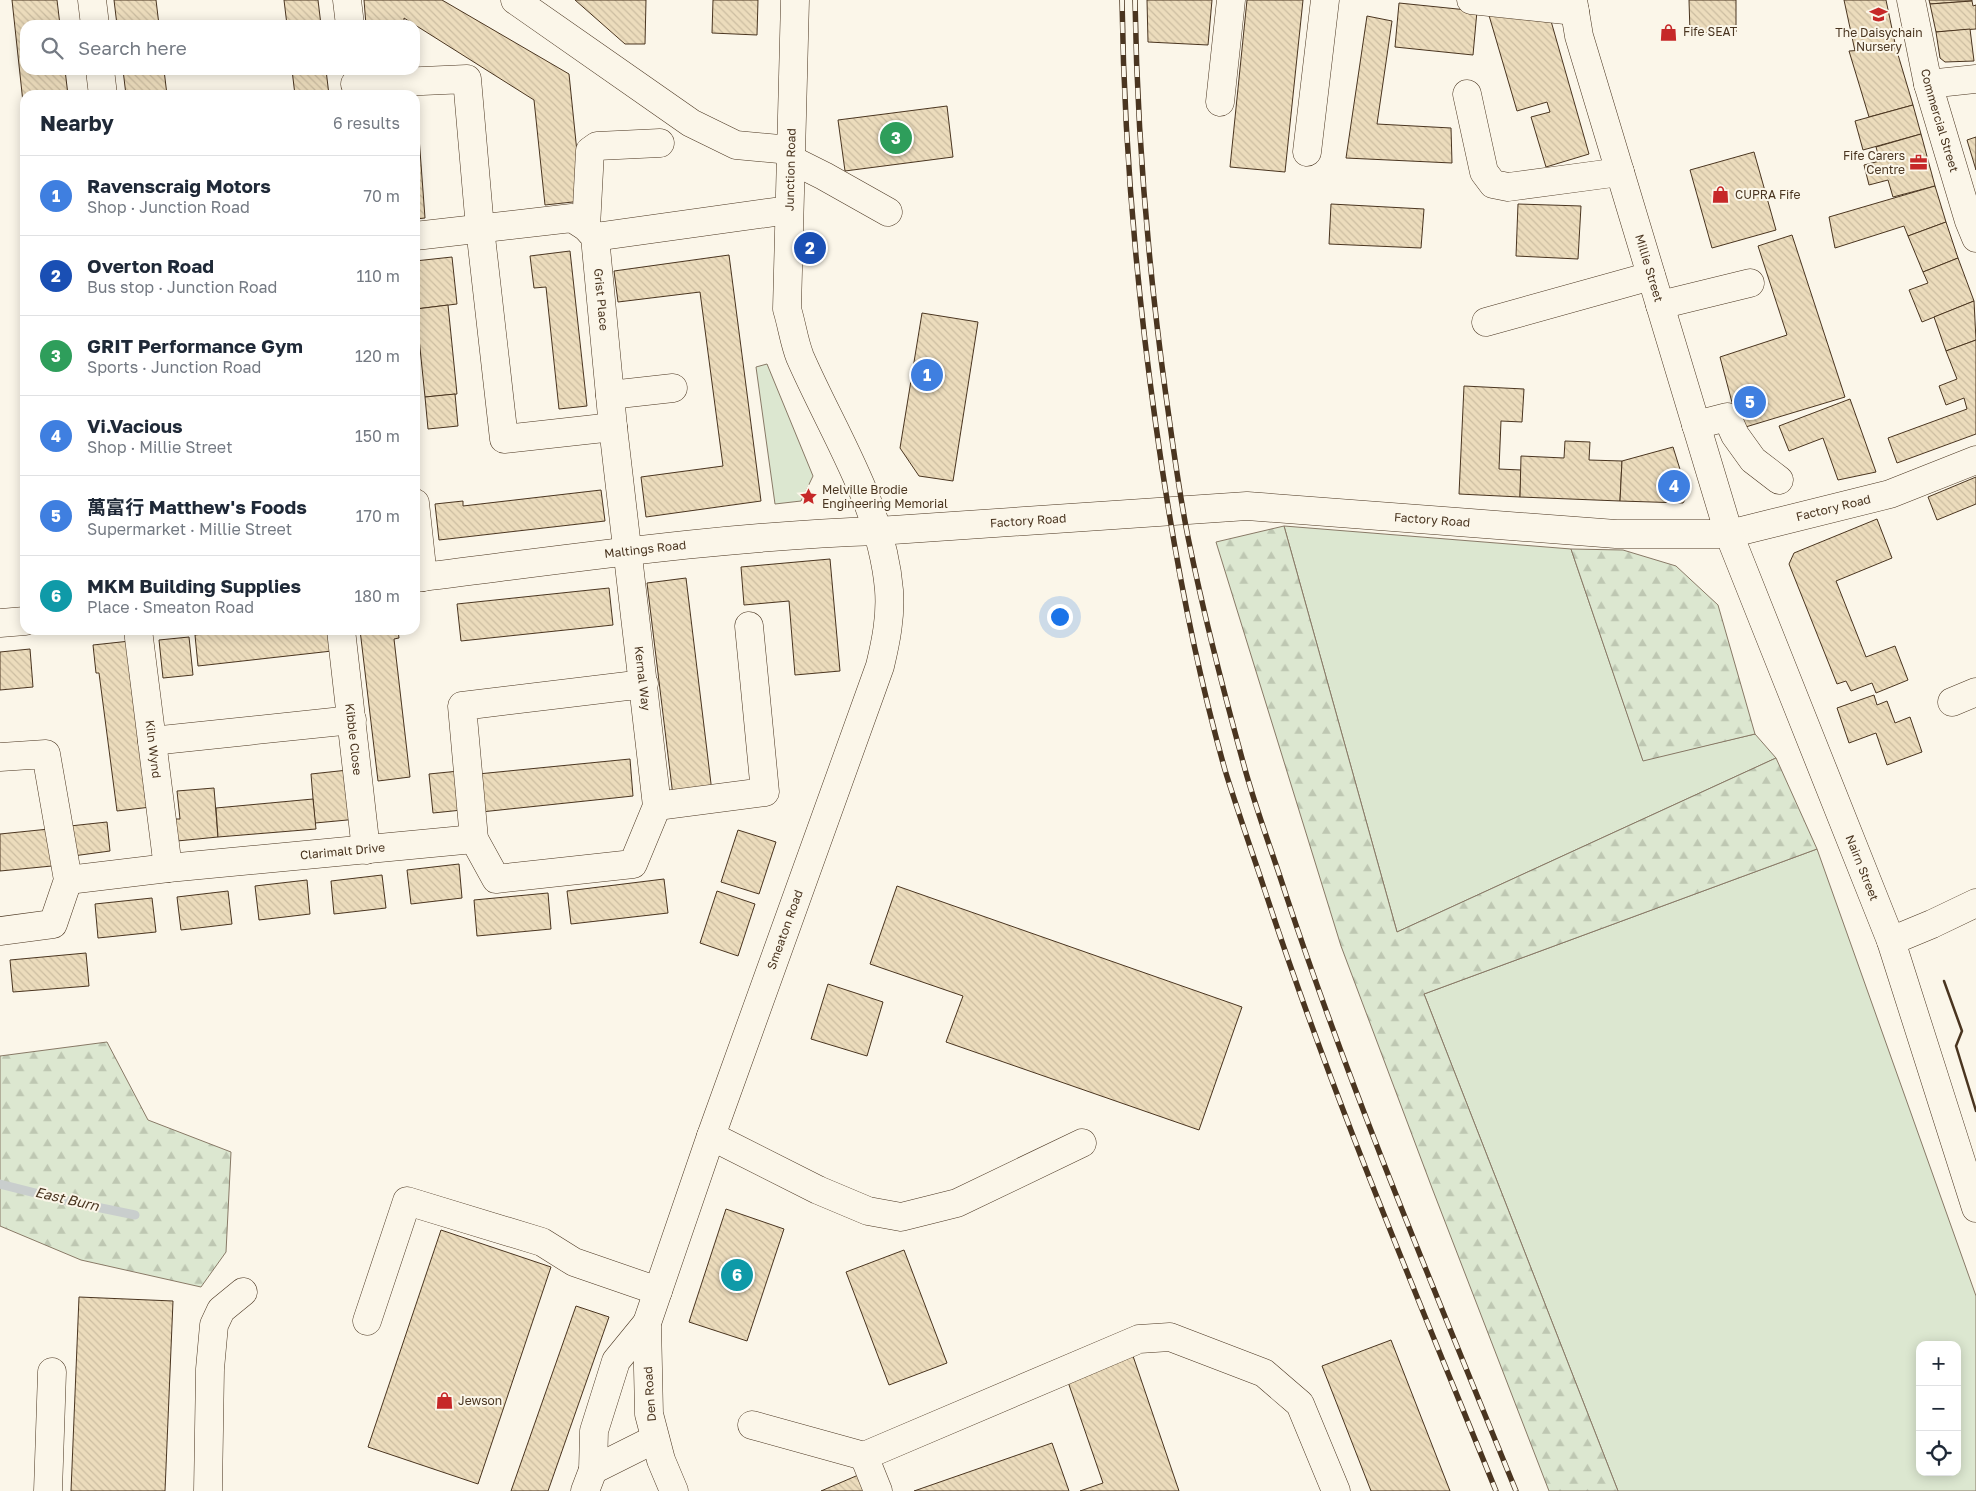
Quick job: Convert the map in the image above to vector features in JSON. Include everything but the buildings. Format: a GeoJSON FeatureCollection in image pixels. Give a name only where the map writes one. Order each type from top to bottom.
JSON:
{"type":"FeatureCollection","features":[{"type":"Feature","properties":{"kind":"street"},"geometry":{"type":"LineString","coordinates":[[92,0],[94,20]]}},
{"type":"Feature","properties":{"kind":"street"},"geometry":{"type":"LineString","coordinates":[[348,0],[350,20]]}},
{"type":"Feature","properties":{"kind":"street"},"geometry":{"type":"LineString","coordinates":[[515,0],[691,123],[736,145],[790,154],[824,176],[888,212]]}},
{"type":"Feature","properties":{"kind":"street","name":"Junction Road"},"geometry":{"type":"LineString","coordinates":[[795,0],[787,309],[800,355],[850,460],[878,531]]}},
{"type":"Feature","properties":{"kind":"street"},"geometry":{"type":"LineString","coordinates":[[1220,102],[1231,0]]}},
{"type":"Feature","properties":{"kind":"street"},"geometry":{"type":"LineString","coordinates":[[1307,152],[1325,0]]}},
{"type":"Feature","properties":{"kind":"street"},"geometry":{"type":"LineString","coordinates":[[1471,0],[1574,5]]}},
{"type":"Feature","properties":{"kind":"street","name":"Commercial Street"},"geometry":{"type":"LineString","coordinates":[[1911,0],[1928,84],[1969,221],[1976,238]]}},
{"type":"Feature","properties":{"kind":"street","name":"Millie Street"},"geometry":{"type":"LineString","coordinates":[[1574,5],[1579,36],[1729,534]]}},
{"type":"Feature","properties":{"kind":"street"},"geometry":{"type":"LineString","coordinates":[[101,75],[102,90]]}},
{"type":"Feature","properties":{"kind":"street"},"geometry":{"type":"LineString","coordinates":[[355,83],[467,79],[480,228],[504,440],[613,426]]}},
{"type":"Feature","properties":{"kind":"street"},"geometry":{"type":"LineString","coordinates":[[1928,84],[1976,79]]}},
{"type":"Feature","properties":{"kind":"street"},"geometry":{"type":"LineString","coordinates":[[1467,94],[1484,172],[1493,184],[1508,187],[1620,172]]}},
{"type":"Feature","properties":{"kind":"street","name":"Grist Place"},"geometry":{"type":"LineString","coordinates":[[629,550],[590,232],[590,151],[597,146],[660,144]]}},
{"type":"Feature","properties":{"kind":"street"},"geometry":{"type":"LineString","coordinates":[[420,235],[572,218],[590,232],[789,210]]}},
{"type":"Feature","properties":{"kind":"street"},"geometry":{"type":"LineString","coordinates":[[1486,322],[1651,276]]}},
{"type":"Feature","properties":{"kind":"street"},"geometry":{"type":"LineString","coordinates":[[1660,305],[1750,283]]}},
{"type":"Feature","properties":{"kind":"street"},"geometry":{"type":"LineString","coordinates":[[610,395],[673,388]]}},
{"type":"Feature","properties":{"kind":"street"},"geometry":{"type":"LineString","coordinates":[[1696,426],[1727,417],[1735,435],[1753,460],[1779,480]]}},
{"type":"Feature","properties":{"kind":"street","name":"Factory Road"},"geometry":{"type":"LineString","coordinates":[[878,531],[1247,506],[1616,534],[1729,534],[1890,494],[1976,460]]}},
{"type":"Feature","properties":{"kind":"street","name":"Maltings Road"},"geometry":{"type":"LineString","coordinates":[[420,577],[629,550],[818,533],[878,531]]}},
{"type":"Feature","properties":{"kind":"street","name":"Smeaton Road"},"geometry":{"type":"LineString","coordinates":[[647,1323],[711,1136],[880,666],[888,629],[889,590],[878,531]]}},
{"type":"Feature","properties":{"kind":"street","name":"Nairn Street"},"geometry":{"type":"LineString","coordinates":[[1729,534],[1891,941],[1976,1208]]}},
{"type":"Feature","properties":{"kind":"street","name":"Kernal Way"},"geometry":{"type":"LineString","coordinates":[[629,550],[658,806]]}},
{"type":"Feature","properties":{"kind":"street"},"geometry":{"type":"LineString","coordinates":[[0,623],[20,621]]}},
{"type":"Feature","properties":{"kind":"street"},"geometry":{"type":"LineString","coordinates":[[644,684],[462,706],[474,839],[496,878],[633,864],[658,806],[765,792],[749,626]]}},
{"type":"Feature","properties":{"kind":"street","name":"Kiln Wynd"},"geometry":{"type":"LineString","coordinates":[[139,635],[168,868]]}},
{"type":"Feature","properties":{"kind":"street","name":"Kibble Close"},"geometry":{"type":"LineString","coordinates":[[342,635],[366,850]]}},
{"type":"Feature","properties":{"kind":"street"},"geometry":{"type":"LineString","coordinates":[[152,741],[352,720]]}},
{"type":"Feature","properties":{"kind":"street"},"geometry":{"type":"LineString","coordinates":[[0,758],[46,754],[68,880],[53,924],[0,931]]}},
{"type":"Feature","properties":{"kind":"street","name":"Clarimalt Drive"},"geometry":{"type":"LineString","coordinates":[[68,880],[168,868],[474,839]]}},
{"type":"Feature","properties":{"kind":"street"},"geometry":{"type":"LineString","coordinates":[[1891,941],[1976,903]]}},
{"type":"Feature","properties":{"kind":"street"},"geometry":{"type":"LineString","coordinates":[[711,1136],[818,1190],[868,1211],[901,1217],[957,1203],[1082,1143]]}},
{"type":"Feature","properties":{"kind":"street"},"geometry":{"type":"LineString","coordinates":[[367,1320],[407,1201],[542,1242],[574,1262],[658,1291]]}},
{"type":"Feature","properties":{"kind":"street"},"geometry":{"type":"LineString","coordinates":[[208,1491],[210,1368],[214,1325],[221,1310],[244,1292]]}},
{"type":"Feature","properties":{"kind":"street"},"geometry":{"type":"LineString","coordinates":[[589,1481],[594,1431],[616,1361],[647,1323]]}},
{"type":"Feature","properties":{"kind":"street","name":"Den Road"},"geometry":{"type":"LineString","coordinates":[[647,1323],[649,1414],[661,1460],[674,1491]]}},
{"type":"Feature","properties":{"kind":"street"},"geometry":{"type":"LineString","coordinates":[[752,1424],[864,1456],[1140,1339],[1170,1337],[1264,1373],[1300,1404],[1336,1491]]}},
{"type":"Feature","properties":{"kind":"street"},"geometry":{"type":"LineString","coordinates":[[48,1491],[52,1372]]}},
{"type":"Feature","properties":{"kind":"street"},"geometry":{"type":"LineString","coordinates":[[589,1481],[655,1439]]}},
{"type":"Feature","properties":{"kind":"street"},"geometry":{"type":"LineString","coordinates":[[864,1456],[878,1491]]}},
{"type":"Feature","properties":{"kind":"green space"},"geometry":{"type":"Polygon","coordinates":[[[767,364],[813,476],[801,501],[775,504],[756,367],[767,364]]]}},
{"type":"Feature","properties":{"kind":"green space"},"geometry":{"type":"Polygon","coordinates":[[[1284,526],[1571,549],[1643,760],[1755,734],[1776,758],[1397,932],[1284,526]]]}},
{"type":"Feature","properties":{"kind":"green space"},"geometry":{"type":"Polygon","coordinates":[[[1284,526],[1397,932],[1776,758],[1817,849],[1424,994],[1618,1491],[1549,1491],[1341,946],[1216,542],[1284,526]]]}},
{"type":"Feature","properties":{"kind":"green space"},"geometry":{"type":"Polygon","coordinates":[[[1571,549],[1623,550],[1676,566],[1718,605],[1755,734],[1643,761],[1571,549]]]}},
{"type":"Feature","properties":{"kind":"green space"},"geometry":{"type":"Polygon","coordinates":[[[1817,849],[1976,1296],[1976,1491],[1618,1491],[1424,994],[1817,849]]]}},
{"type":"Feature","properties":{"kind":"green space"},"geometry":{"type":"Polygon","coordinates":[[[107,1042],[148,1120],[231,1152],[226,1252],[201,1287],[81,1260],[0,1226],[0,1056],[107,1042]]]}},
{"type":"Feature","properties":{"kind":"waterway","name":"East Burn"},"geometry":{"type":"LineString","coordinates":[[0,1184],[67,1201],[135,1215]]}},
{"type":"Feature","properties":{"kind":"railway"},"geometry":{"type":"LineString","coordinates":[[1122,0],[1128,161],[1149,373],[1176,556],[1203,685],[1225,770],[1239,814],[1317,1041],[1345,1116],[1496,1491]]}},
{"type":"Feature","properties":{"kind":"railway"},"geometry":{"type":"LineString","coordinates":[[1135,0],[1144,198],[1160,347],[1185,524],[1221,680],[1253,796],[1339,1046],[1396,1195],[1516,1491]]}},
{"type":"Feature","properties":{"kind":"wall"},"geometry":{"type":"LineString","coordinates":[[1944,981],[1962,1031],[1956,1046],[1976,1111]]}},
{"type":"Feature","properties":{"kind":"place","name":"The Daisychain Nursery"},"geometry":{"type":"Point","coordinates":[1879,14]}},
{"type":"Feature","properties":{"kind":"place","name":"Fife SEAT"},"geometry":{"type":"Point","coordinates":[1669,32]}},
{"type":"Feature","properties":{"kind":"place","name":"GRIT Performance Gym"},"geometry":{"type":"Point","coordinates":[896,138]}},
{"type":"Feature","properties":{"kind":"place","name":"Fife Carers Centre"},"geometry":{"type":"Point","coordinates":[1919,163]}},
{"type":"Feature","properties":{"kind":"place","name":"CUPRA Fife"},"geometry":{"type":"Point","coordinates":[1721,195]}},
{"type":"Feature","properties":{"kind":"place","name":"Overton Road"},"geometry":{"type":"Point","coordinates":[810,248]}},
{"type":"Feature","properties":{"kind":"place","name":"Ravenscraig Motors"},"geometry":{"type":"Point","coordinates":[927,375]}},
{"type":"Feature","properties":{"kind":"place","name":"萬富行 Matthew's Foods"},"geometry":{"type":"Point","coordinates":[1750,402]}},
{"type":"Feature","properties":{"kind":"place","name":"Vi.Vacious"},"geometry":{"type":"Point","coordinates":[1674,486]}},
{"type":"Feature","properties":{"kind":"place","name":"Melville Brodie Engineering Memorial"},"geometry":{"type":"Point","coordinates":[808,497]}},
{"type":"Feature","properties":{"kind":"place","name":"MKM Building Supplies"},"geometry":{"type":"Point","coordinates":[737,1275]}},
{"type":"Feature","properties":{"kind":"place","name":"Jewson"},"geometry":{"type":"Point","coordinates":[444,1401]}}]}
